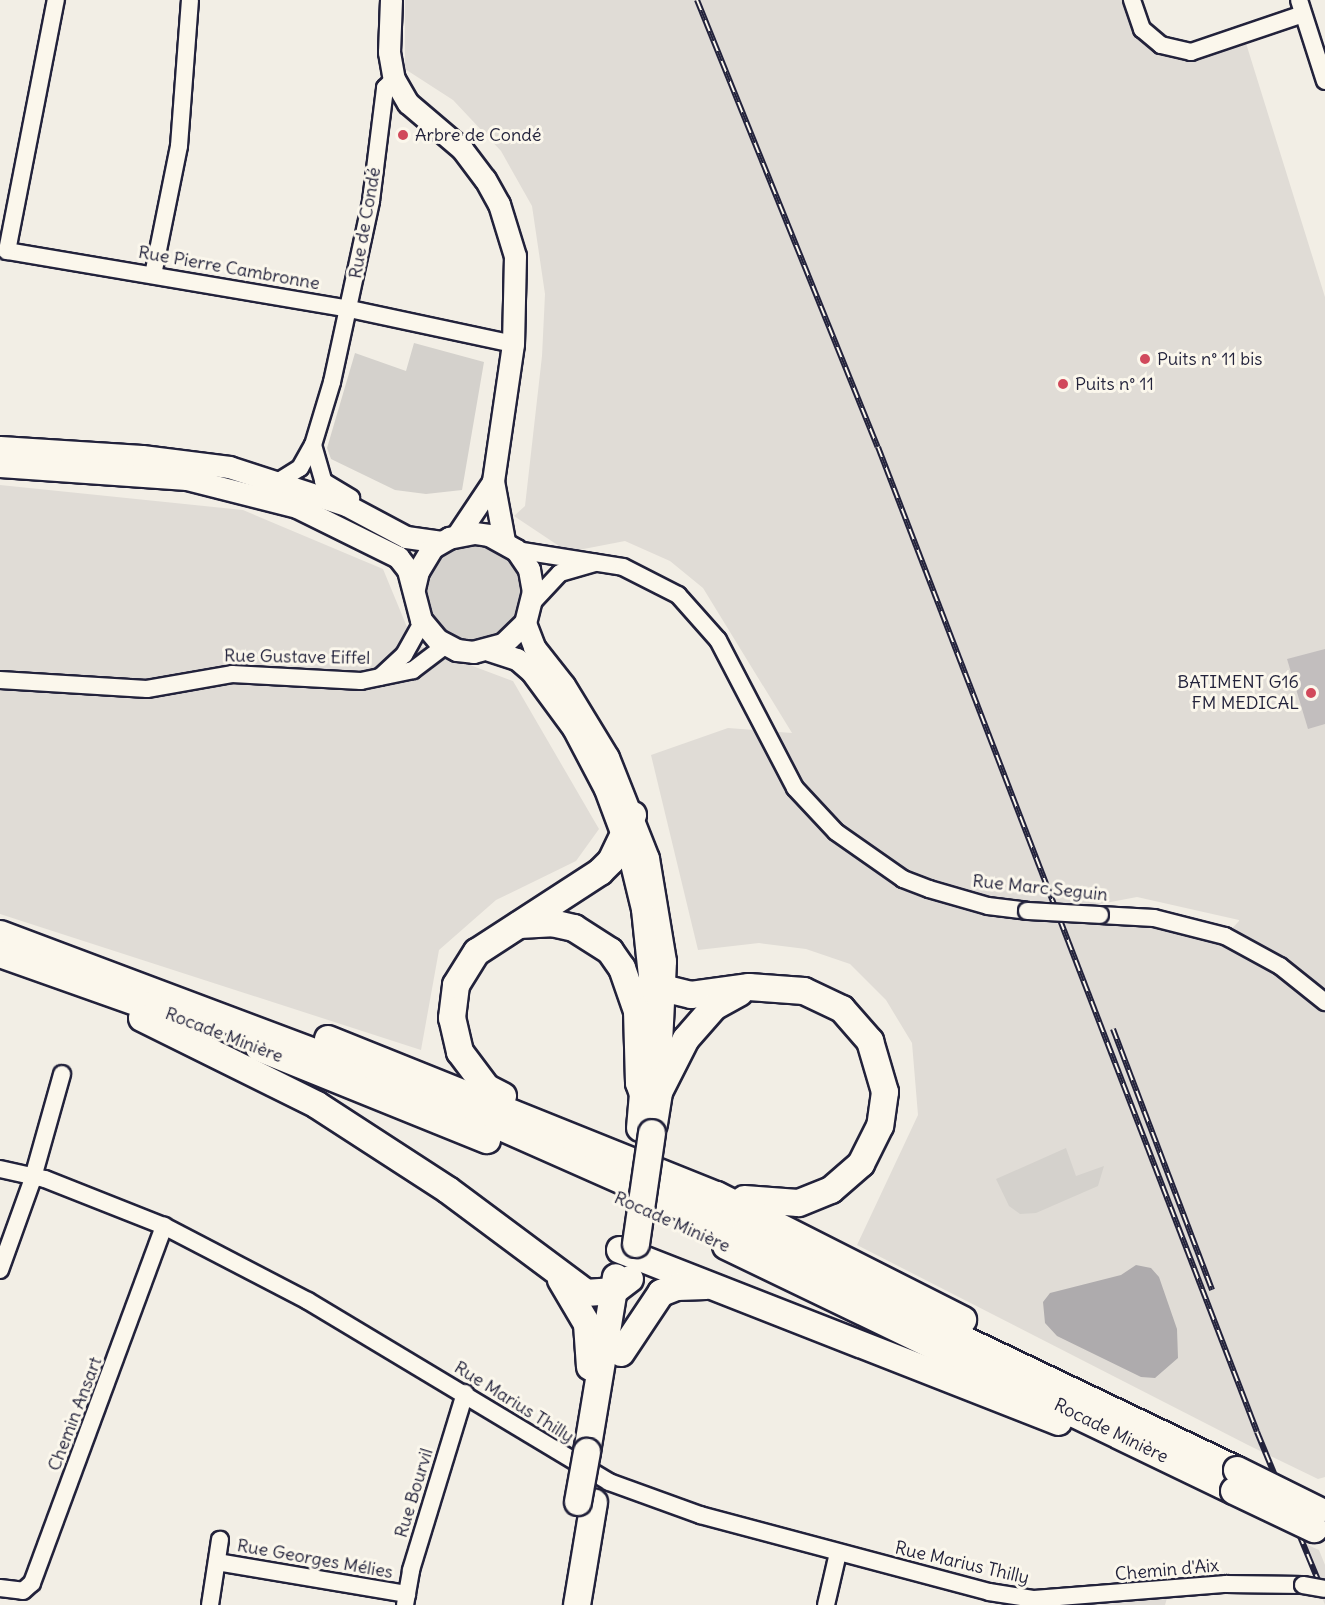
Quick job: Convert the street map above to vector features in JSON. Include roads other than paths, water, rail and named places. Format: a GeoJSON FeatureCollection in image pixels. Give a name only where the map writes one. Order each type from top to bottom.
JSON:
{"type":"FeatureCollection","features":[{"type":"Feature","properties":{"kind":"highway"},"geometry":{"type":"LineString","coordinates":[[535,1118],[487,1088],[471,1071],[460,1053],[452,1018],[456,985],[477,952],[600,872],[623,838],[633,815]]}},
{"type":"Feature","properties":{"kind":"highway"},"geometry":{"type":"LineString","coordinates":[[516,925],[552,923],[574,928],[610,951],[622,968],[634,1001],[651,1093],[595,1452],[586,1502],[560,1605]]}},
{"type":"Feature","properties":{"kind":"highway","name":"Rocade Minière"},"geometry":{"type":"LineString","coordinates":[[0,934],[110,972],[509,1130],[743,1234],[1188,1445],[1235,1481]]}},
{"type":"Feature","properties":{"kind":"highway","name":"Rocade Minière"},"geometry":{"type":"LineString","coordinates":[[0,954],[208,1028],[509,1149],[729,1247],[1320,1522]]}},
{"type":"Feature","properties":{"kind":"highway"},"geometry":{"type":"LineString","coordinates":[[110,972],[365,1051],[535,1118],[717,1195],[1180,1434],[1188,1445]]}},
{"type":"Feature","properties":{"kind":"highway"},"geometry":{"type":"LineString","coordinates":[[61,975],[73,989],[317,1105],[448,1190],[557,1274],[586,1293],[626,1260]]}},
{"type":"Feature","properties":{"kind":"highway"},"geometry":{"type":"LineString","coordinates":[[658,987],[691,995],[749,987],[781,986],[822,996],[856,1021],[880,1065],[885,1092],[880,1126],[861,1164],[816,1198],[781,1205],[717,1195]]}},
{"type":"Feature","properties":{"kind":"highway"},"geometry":{"type":"LineString","coordinates":[[651,1093],[697,1023],[749,987]]}},
{"type":"Feature","properties":{"kind":"highway"},"geometry":{"type":"LineString","coordinates":[[626,1260],[720,1288],[1235,1481]]}},
{"type":"Feature","properties":{"kind":"highway"},"geometry":{"type":"LineString","coordinates":[[595,1452],[621,1353],[626,1260]]}},
{"type":"Feature","properties":{"kind":"highway"},"geometry":{"type":"LineString","coordinates":[[557,1274],[587,1324],[595,1452]]}},
{"type":"Feature","properties":{"kind":"highway"},"geometry":{"type":"LineString","coordinates":[[621,1353],[661,1293],[693,1284],[720,1288]]}},
{"type":"Feature","properties":{"kind":"highway"},"geometry":{"type":"LineString","coordinates":[[577,1605],[586,1502]]}},
{"type":"Feature","properties":{"kind":"main road"},"geometry":{"type":"LineString","coordinates":[[391,0],[389,52],[394,79],[408,103],[462,149],[499,204],[516,266],[513,344],[493,481],[510,545],[532,580],[529,613],[534,647],[590,723],[633,815],[658,903],[658,987],[651,1093]]}},
{"type":"Feature","properties":{"kind":"main road"},"geometry":{"type":"LineString","coordinates":[[0,447],[142,456],[229,467],[279,482],[382,524],[406,537],[449,538],[489,535],[510,545]]}},
{"type":"Feature","properties":{"kind":"main road"},"geometry":{"type":"LineString","coordinates":[[0,466],[114,472],[243,491],[297,507],[376,543],[398,557],[414,589],[422,622],[446,645],[473,652],[489,650],[504,644],[529,613]]}},
{"type":"Feature","properties":{"kind":"main road"},"geometry":{"type":"LineString","coordinates":[[414,589],[418,571],[449,538],[493,481]]}},
{"type":"Feature","properties":{"kind":"main road"},"geometry":{"type":"LineString","coordinates":[[489,650],[525,664],[556,702],[605,789],[623,838],[642,909],[658,987]]}},
{"type":"Feature","properties":{"kind":"street"},"geometry":{"type":"LineString","coordinates":[[3,254],[56,0]]}},
{"type":"Feature","properties":{"kind":"street"},"geometry":{"type":"LineString","coordinates":[[153,275],[179,146],[190,0]]}},
{"type":"Feature","properties":{"kind":"street"},"geometry":{"type":"LineString","coordinates":[[1132,0],[1142,29],[1161,45],[1191,52],[1301,7],[1325,81]]}},
{"type":"Feature","properties":{"kind":"street","name":"Rue de Condé"},"geometry":{"type":"LineString","coordinates":[[279,482],[300,468],[313,446],[350,309],[371,201],[385,88],[394,79]]}},
{"type":"Feature","properties":{"kind":"street","name":"Rue Pierre Cambronne"},"geometry":{"type":"LineString","coordinates":[[3,254],[153,275],[350,309],[513,344]]}},
{"type":"Feature","properties":{"kind":"street"},"geometry":{"type":"LineString","coordinates":[[313,446],[323,481],[363,504],[382,524]]}},
{"type":"Feature","properties":{"kind":"street","name":"Rue Marc Seguin"},"geometry":{"type":"LineString","coordinates":[[510,545],[597,562],[656,580],[696,611],[723,649],[768,745],[795,788],[836,832],[912,882],[978,904],[1027,911],[1155,918],[1225,936],[1280,966],[1325,1002]]}},
{"type":"Feature","properties":{"kind":"street"},"geometry":{"type":"LineString","coordinates":[[529,613],[560,573],[597,562]]}},
{"type":"Feature","properties":{"kind":"street","name":"Rue Gustave Eiffel"},"geometry":{"type":"LineString","coordinates":[[379,678],[404,655],[422,622]]}},
{"type":"Feature","properties":{"kind":"street","name":"Rue Gustave Eiffel"},"geometry":{"type":"LineString","coordinates":[[0,680],[147,689],[232,674],[379,678],[413,670],[446,645]]}},
{"type":"Feature","properties":{"kind":"street"},"geometry":{"type":"LineString","coordinates":[[0,1270],[33,1175],[62,1074]]}},
{"type":"Feature","properties":{"kind":"street","name":"Rue Marius Thilly"},"geometry":{"type":"LineString","coordinates":[[0,1169],[33,1175],[164,1226],[308,1301],[465,1393],[609,1482],[700,1515],[1034,1602]]}},
{"type":"Feature","properties":{"kind":"street","name":"Chemin Ansart"},"geometry":{"type":"LineString","coordinates":[[0,1588],[18,1592],[32,1583],[164,1226]]}},
{"type":"Feature","properties":{"kind":"street","name":"Rue Bourvil"},"geometry":{"type":"LineString","coordinates":[[406,1600],[465,1393]]}},
{"type":"Feature","properties":{"kind":"street"},"geometry":{"type":"LineString","coordinates":[[210,1605],[220,1540]]}},
{"type":"Feature","properties":{"kind":"street"},"geometry":{"type":"LineString","coordinates":[[826,1605],[838,1552]]}},
{"type":"Feature","properties":{"kind":"street","name":"Rue Georges Mélies"},"geometry":{"type":"LineString","coordinates":[[217,1562],[406,1600]]}},
{"type":"Feature","properties":{"kind":"street","name":"Chemin d'Aix"},"geometry":{"type":"LineString","coordinates":[[1034,1602],[1226,1584],[1303,1585],[1325,1589]]}},
{"type":"Feature","properties":{"kind":"railway"},"geometry":{"type":"LineString","coordinates":[[697,0],[878,447],[1257,1432],[1325,1597]]}},
{"type":"Feature","properties":{"kind":"railway"},"geometry":{"type":"LineString","coordinates":[[1113,1029],[1212,1290]]}},
{"type":"Feature","properties":{"kind":"place","name":"Arbre de Condé"},"geometry":{"type":"Point","coordinates":[403,135]}},
{"type":"Feature","properties":{"kind":"place","name":"Puits n° 11 bis"},"geometry":{"type":"Point","coordinates":[1145,359]}},
{"type":"Feature","properties":{"kind":"place","name":"Puits n° 11"},"geometry":{"type":"Point","coordinates":[1063,384]}},
{"type":"Feature","properties":{"kind":"place","name":"BATIMENT G16 FM MEDICAL"},"geometry":{"type":"Point","coordinates":[1311,693]}}]}
